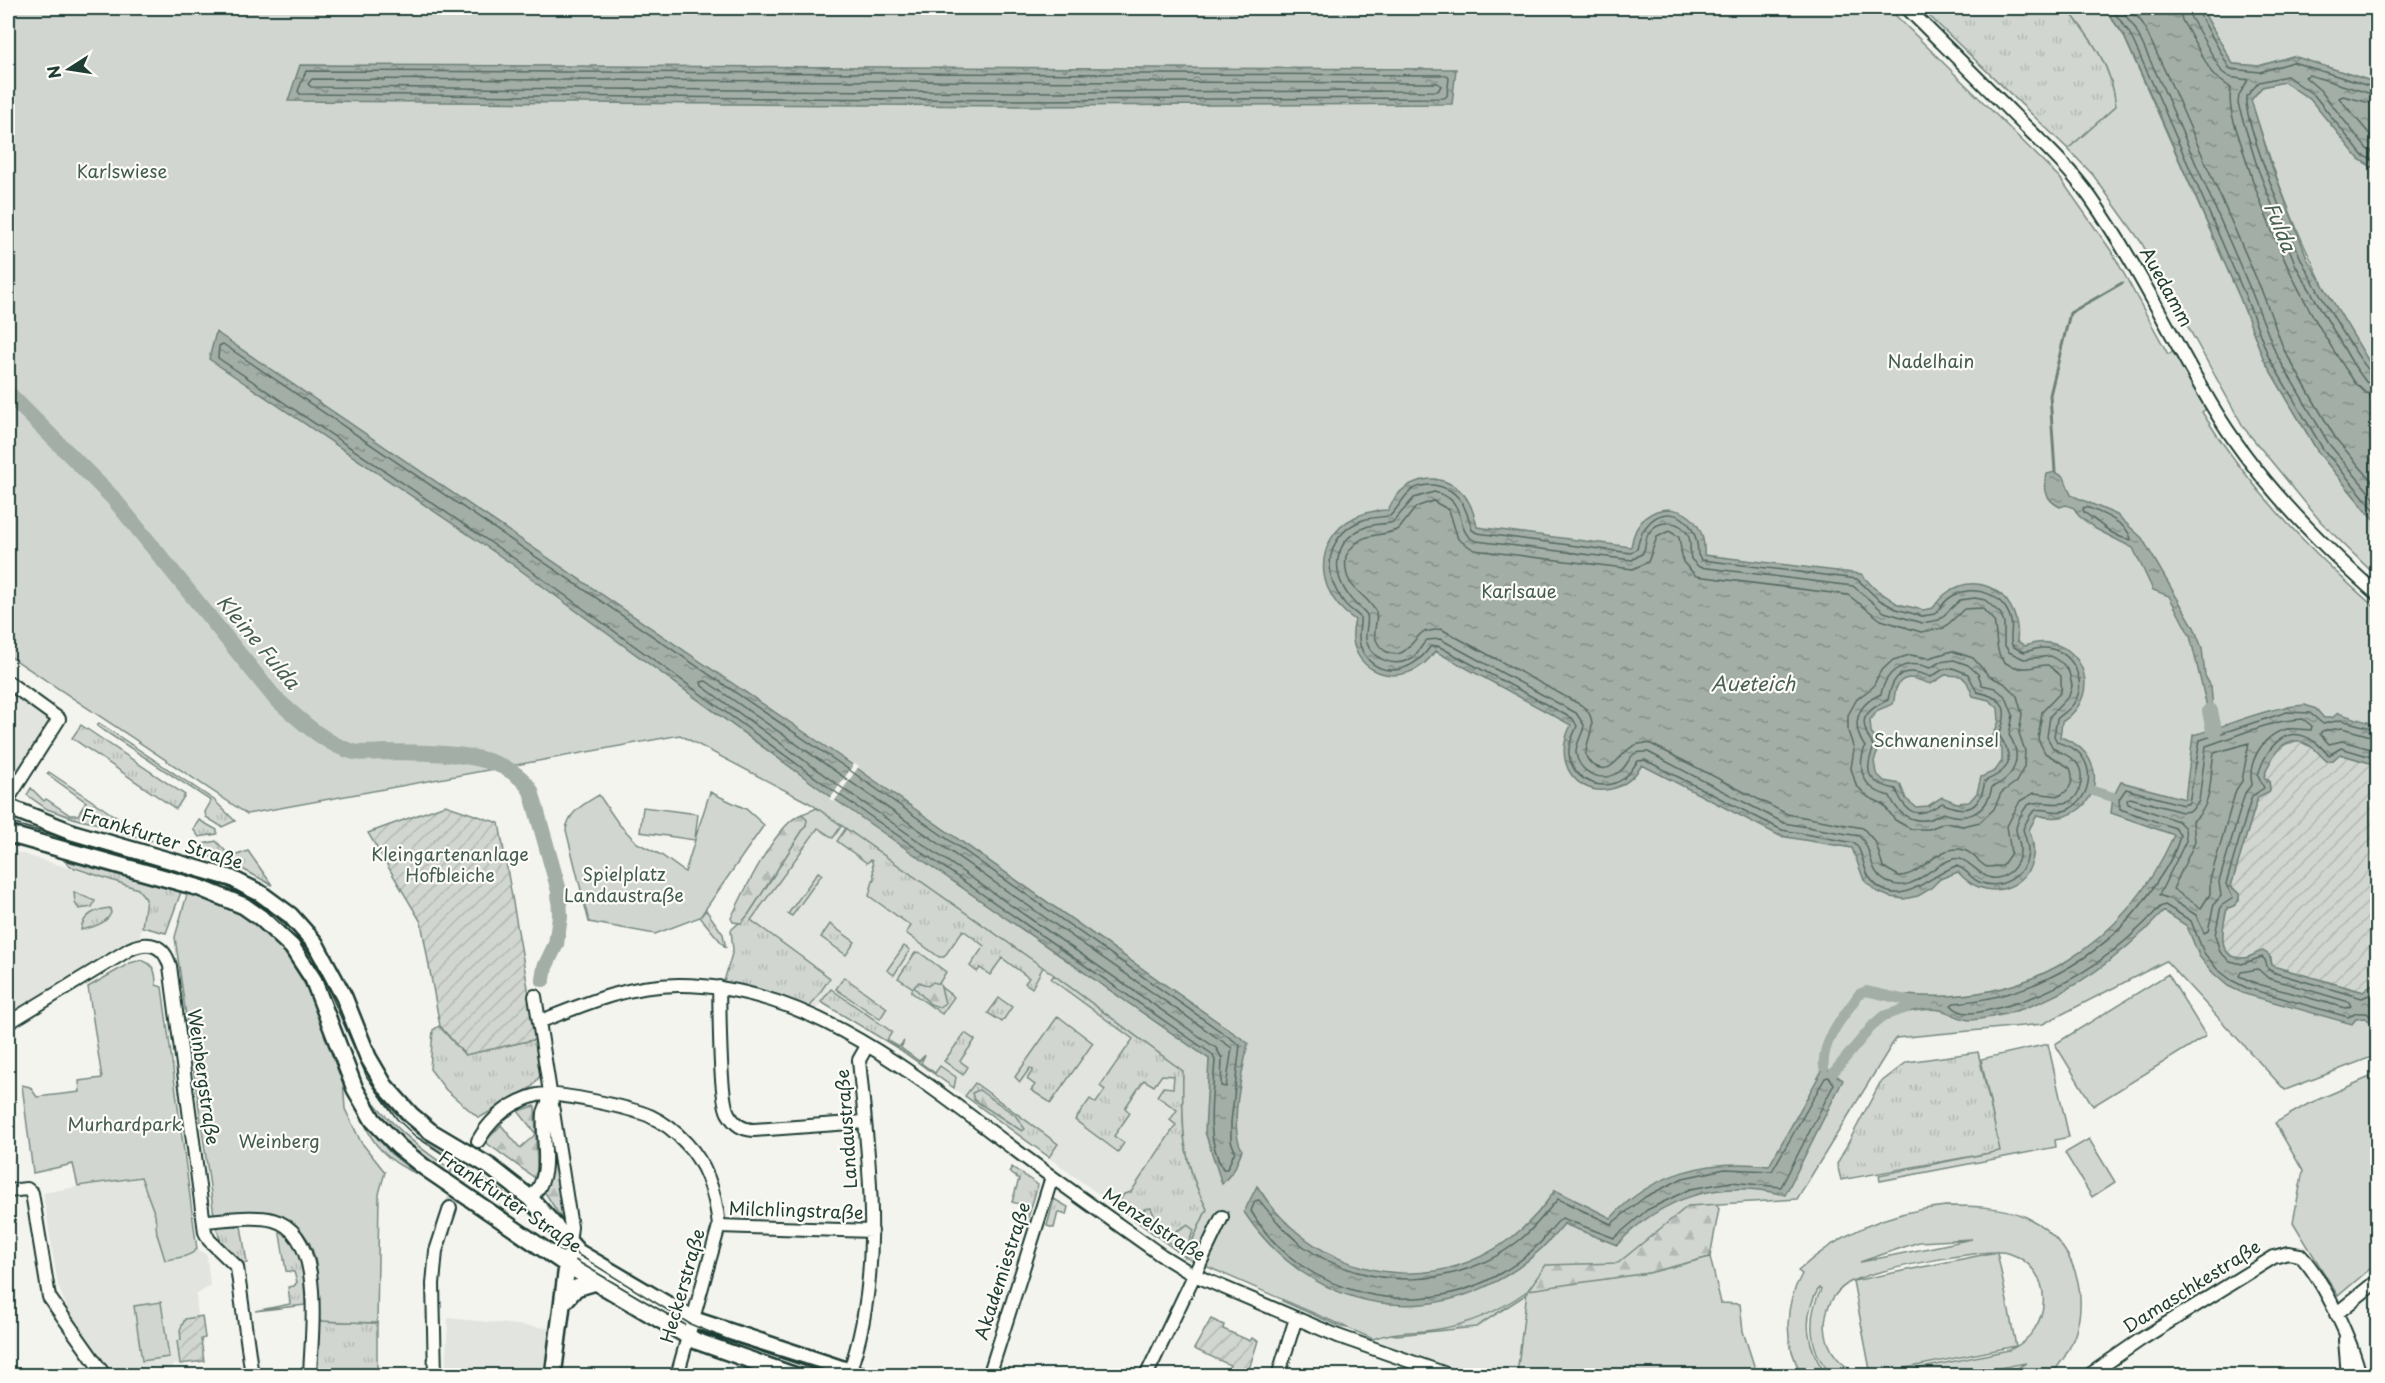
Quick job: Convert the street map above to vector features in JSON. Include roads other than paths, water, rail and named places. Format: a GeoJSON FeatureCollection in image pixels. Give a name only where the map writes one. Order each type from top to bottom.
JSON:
{"type":"FeatureCollection","features":[{"type":"Feature","properties":{"kind":"main road","name":"Frankfurter Straße"},"geometry":{"type":"LineString","coordinates":[[8,807],[74,833],[230,878],[260,893],[290,915],[315,943],[332,971],[368,1057],[385,1086],[411,1115],[430,1131],[489,1166],[530,1198],[569,1243],[591,1260],[692,1319],[854,1374]]}},
{"type":"Feature","properties":{"kind":"main road","name":"Frankfurter Straße"},"geometry":{"type":"LineString","coordinates":[[8,834],[200,888],[244,906],[261,918],[292,947],[313,980],[356,1089],[373,1120],[386,1135],[424,1167],[567,1265],[687,1336],[739,1358],[796,1376]]}},
{"type":"Feature","properties":{"kind":"main road"},"geometry":{"type":"LineString","coordinates":[[553,1376],[569,1243]]}},
{"type":"Feature","properties":{"kind":"main road"},"geometry":{"type":"LineString","coordinates":[[563,1303],[576,1288],[596,1282]]}},
{"type":"Feature","properties":{"kind":"street","name":"Auedamm"},"geometry":{"type":"LineString","coordinates":[[1907,8],[2060,161],[2088,195],[2126,250],[2211,405],[2235,442],[2284,503],[2340,562],[2378,595]]}},
{"type":"Feature","properties":{"kind":"street"},"geometry":{"type":"LineString","coordinates":[[8,682],[59,719],[8,799]]}},
{"type":"Feature","properties":{"kind":"street","name":"Weinbergstraße"},"geometry":{"type":"LineString","coordinates":[[8,1021],[130,949],[143,944],[160,947],[170,966],[204,1221],[209,1240],[237,1267],[252,1376]]}},
{"type":"Feature","properties":{"kind":"street","name":"Landaustraße"},"geometry":{"type":"LineString","coordinates":[[539,1022],[589,1002],[638,987],[678,985],[719,987],[777,1002],[819,1018],[867,1046],[859,1060],[872,1231],[872,1265],[867,1307],[854,1374]]}},
{"type":"Feature","properties":{"kind":"street"},"geometry":{"type":"LineString","coordinates":[[719,987],[724,1103],[736,1124],[744,1130],[754,1130],[864,1122]]}},
{"type":"Feature","properties":{"kind":"street"},"geometry":{"type":"LineString","coordinates":[[535,996],[571,1227],[569,1243]]}},
{"type":"Feature","properties":{"kind":"street","name":"Menzelstraße"},"geometry":{"type":"LineString","coordinates":[[867,1046],[949,1101],[1161,1255],[1192,1274],[1375,1350],[1452,1376]]}},
{"type":"Feature","properties":{"kind":"street"},"geometry":{"type":"LineString","coordinates":[[478,1141],[486,1126],[514,1104],[539,1095],[552,1095]]}},
{"type":"Feature","properties":{"kind":"street"},"geometry":{"type":"LineString","coordinates":[[530,1198],[539,1190],[545,1173],[544,1112],[552,1095]]}},
{"type":"Feature","properties":{"kind":"street","name":"Heckerstraße"},"geometry":{"type":"LineString","coordinates":[[552,1095],[623,1108],[650,1116],[672,1129],[688,1145],[705,1172],[716,1201],[719,1226],[702,1296],[692,1319],[677,1376]]}},
{"type":"Feature","properties":{"kind":"street","name":"Akademiestraße"},"geometry":{"type":"LineString","coordinates":[[989,1376],[1052,1177]]}},
{"type":"Feature","properties":{"kind":"street"},"geometry":{"type":"LineString","coordinates":[[8,1191],[27,1189],[32,1193],[49,1297],[105,1376]]}},
{"type":"Feature","properties":{"kind":"street"},"geometry":{"type":"LineString","coordinates":[[435,1376],[433,1284],[436,1251],[450,1208]]}},
{"type":"Feature","properties":{"kind":"street"},"geometry":{"type":"LineString","coordinates":[[1146,1376],[1192,1274],[1200,1263],[1222,1217]]}},
{"type":"Feature","properties":{"kind":"street"},"geometry":{"type":"LineString","coordinates":[[204,1221],[272,1220],[284,1224],[297,1235],[305,1250],[310,1273],[310,1376]]}},
{"type":"Feature","properties":{"kind":"street","name":"Milchlingstraße"},"geometry":{"type":"LineString","coordinates":[[719,1226],[872,1231]]}},
{"type":"Feature","properties":{"kind":"street","name":"Damaschkestraße"},"geometry":{"type":"LineString","coordinates":[[2088,1376],[2108,1360],[2281,1254],[2294,1253],[2306,1262],[2336,1314],[2357,1361],[2361,1376]]}},
{"type":"Feature","properties":{"kind":"street"},"geometry":{"type":"LineString","coordinates":[[2336,1314],[2378,1280]]}},
{"type":"Feature","properties":{"kind":"street"},"geometry":{"type":"LineString","coordinates":[[1278,1376],[1296,1318]]}},
{"type":"Feature","properties":{"kind":"street","name":"Damaschkestraße"},"geometry":{"type":"LineString","coordinates":[[2345,1336],[2348,1376]]}},
{"type":"Feature","properties":{"kind":"street"},"geometry":{"type":"LineString","coordinates":[[2357,1361],[2372,1376]]}},
{"type":"Feature","properties":{"kind":"water","name":"Fulda"},"geometry":{"type":"Polygon","coordinates":[[[2104,8],[2201,8],[2233,64],[2259,66],[2293,56],[2377,83],[2377,170],[2359,159],[2310,99],[2284,82],[2262,87],[2251,100],[2271,164],[2308,260],[2377,375],[2377,524],[2318,452],[2264,360],[2240,298],[2150,93],[2123,34],[2104,8]]]}},
{"type":"Feature","properties":{"kind":"water"},"geometry":{"type":"Polygon","coordinates":[[[300,65],[1456,69],[1452,104],[1023,106],[288,101],[300,65]]]}},
{"type":"Feature","properties":{"kind":"water"},"geometry":{"type":"Polygon","coordinates":[[[216,332],[851,764],[1248,1043],[1236,1112],[1238,1139],[1242,1150],[1234,1170],[1222,1184],[1205,1132],[1209,1059],[830,796],[512,564],[209,359],[216,332]]]}},
{"type":"Feature","properties":{"kind":"water"},"geometry":{"type":"Polygon","coordinates":[[[2055,472],[2064,477],[2071,495],[2117,515],[2142,538],[2194,627],[2202,648],[2205,676],[2211,686],[2213,710],[2208,711],[2190,636],[2169,596],[2153,590],[2133,548],[2096,529],[2079,516],[2074,508],[2066,505],[2060,507],[2049,498],[2046,490],[2047,474],[2055,472]]]}},
{"type":"Feature","properties":{"kind":"water","name":"Aueteich"},"geometry":{"type":"Polygon","coordinates":[[[1427,479],[1445,481],[1459,490],[1469,502],[1477,527],[1631,547],[1636,529],[1646,517],[1658,511],[1672,509],[1685,513],[1695,522],[1702,536],[1704,555],[1861,574],[1874,588],[1898,604],[1923,610],[1933,608],[1946,594],[1960,586],[1975,584],[1989,587],[2001,595],[2011,607],[2016,622],[2017,641],[2025,646],[2043,643],[2059,646],[2072,654],[2081,666],[2085,680],[2083,695],[2076,709],[2062,722],[2060,737],[2078,747],[2090,760],[2094,775],[2093,789],[2086,803],[2074,813],[2057,817],[2037,815],[2029,830],[2033,848],[2032,863],[2025,875],[2014,884],[2001,889],[1986,889],[1972,884],[1958,872],[1940,879],[1918,896],[1904,899],[1890,897],[1876,891],[1864,880],[1852,848],[1780,836],[1642,765],[1628,781],[1613,789],[1598,790],[1584,786],[1572,776],[1566,762],[1565,745],[1571,725],[1435,651],[1423,665],[1408,673],[1393,675],[1378,672],[1366,665],[1357,654],[1353,638],[1355,620],[1338,605],[1328,587],[1324,569],[1326,551],[1334,535],[1347,522],[1365,513],[1388,510],[1401,491],[1413,483],[1427,479]],[[1945,675],[1931,684],[1907,678],[1899,683],[1893,704],[1878,710],[1870,720],[1871,732],[1880,746],[1874,761],[1876,773],[1884,781],[1900,784],[1906,799],[1916,807],[1928,806],[1942,797],[1957,803],[1969,802],[1977,793],[1981,777],[1995,771],[2002,761],[2002,749],[1993,736],[1999,721],[1998,708],[1989,700],[1973,696],[1967,682],[1961,676],[1945,675]]]}},
{"type":"Feature","properties":{"kind":"water"},"geometry":{"type":"Polygon","coordinates":[[[2305,705],[2316,709],[2324,718],[2332,718],[2338,713],[2377,725],[2377,765],[2340,754],[2333,760],[2327,761],[2303,742],[2295,741],[2287,743],[2275,753],[2264,777],[2269,781],[2270,791],[2258,797],[2231,886],[2239,894],[2239,899],[2232,907],[2227,908],[2223,941],[2229,954],[2235,957],[2245,958],[2263,951],[2269,955],[2272,965],[2276,967],[2363,992],[2370,986],[2377,986],[2377,1031],[2372,1030],[2371,1023],[2365,1018],[2356,1019],[2352,1024],[2245,994],[2228,986],[2199,956],[2187,926],[2164,911],[2123,950],[2101,967],[2052,997],[2026,1008],[1999,1016],[1971,1020],[1936,1009],[1908,1012],[1906,995],[1950,996],[1992,990],[2031,978],[2067,961],[2099,937],[2128,908],[2153,874],[2174,835],[2111,813],[2113,797],[2121,782],[2185,799],[2193,735],[2276,709],[2305,705]]]}},
{"type":"Feature","properties":{"kind":"water"},"geometry":{"type":"Polygon","coordinates":[[[1824,1067],[1843,1080],[1785,1195],[1761,1190],[1738,1189],[1694,1196],[1653,1215],[1634,1228],[1617,1245],[1564,1224],[1528,1260],[1488,1286],[1444,1301],[1400,1305],[1356,1298],[1315,1280],[1277,1252],[1244,1212],[1257,1186],[1287,1223],[1323,1250],[1363,1267],[1405,1273],[1447,1269],[1487,1253],[1524,1227],[1555,1190],[1611,1218],[1644,1190],[1683,1172],[1725,1164],[1769,1166],[1824,1067]]]}},
{"type":"Feature","properties":{"kind":"waterway"},"geometry":{"type":"LineString","coordinates":[[2055,472],[2050,395],[2070,313],[2122,283]]}},
{"type":"Feature","properties":{"kind":"waterway","name":"Kleine Fulda"},"geometry":{"type":"LineString","coordinates":[[8,393],[113,498],[275,698],[312,730],[354,752],[466,756],[486,760],[520,777],[531,791],[559,891],[560,917],[556,944],[545,967],[543,979]]}},
{"type":"Feature","properties":{"kind":"waterway"},"geometry":{"type":"LineString","coordinates":[[2210,711],[2214,730]]}},
{"type":"Feature","properties":{"kind":"waterway"},"geometry":{"type":"LineString","coordinates":[[2093,791],[2113,797]]}},
{"type":"Feature","properties":{"kind":"waterway"},"geometry":{"type":"LineString","coordinates":[[1824,1067],[1824,1057],[1830,1038],[1859,994],[1866,991],[1906,1000]]}},
{"type":"Feature","properties":{"kind":"waterway"},"geometry":{"type":"LineString","coordinates":[[1833,1073],[1883,1016],[1907,1008]]}},
{"type":"Feature","properties":{"kind":"tunnel"},"geometry":{"type":"LineString","coordinates":[[450,1208],[478,1141]]}},
{"type":"Feature","properties":{"kind":"tram line"},"geometry":{"type":"LineString","coordinates":[[8,822],[229,886],[266,908],[294,933],[318,965],[367,1077],[397,1119],[415,1136],[516,1201],[569,1249],[690,1324],[729,1340],[844,1376]]}},
{"type":"Feature","properties":{"kind":"park label","name":"Karlswiese"},"geometry":{"type":"Point","coordinates":[122,172]}},
{"type":"Feature","properties":{"kind":"park label","name":"Nadelhain"},"geometry":{"type":"Point","coordinates":[1931,362]}},
{"type":"Feature","properties":{"kind":"park label","name":"Karlsaue"},"geometry":{"type":"Point","coordinates":[1519,592]}},
{"type":"Feature","properties":{"kind":"park label","name":"Schwaneninsel"},"geometry":{"type":"Point","coordinates":[1936,741]}},
{"type":"Feature","properties":{"kind":"park label","name":"Kleingartenanlage Hofbleiche"},"geometry":{"type":"Point","coordinates":[450,865]}},
{"type":"Feature","properties":{"kind":"park label","name":"Spielplatz Landaustraße"},"geometry":{"type":"Point","coordinates":[624,885]}},
{"type":"Feature","properties":{"kind":"park label","name":"Murhardpark"},"geometry":{"type":"Point","coordinates":[125,1125]}},
{"type":"Feature","properties":{"kind":"park label","name":"Weinberg"},"geometry":{"type":"Point","coordinates":[279,1142]}}]}
